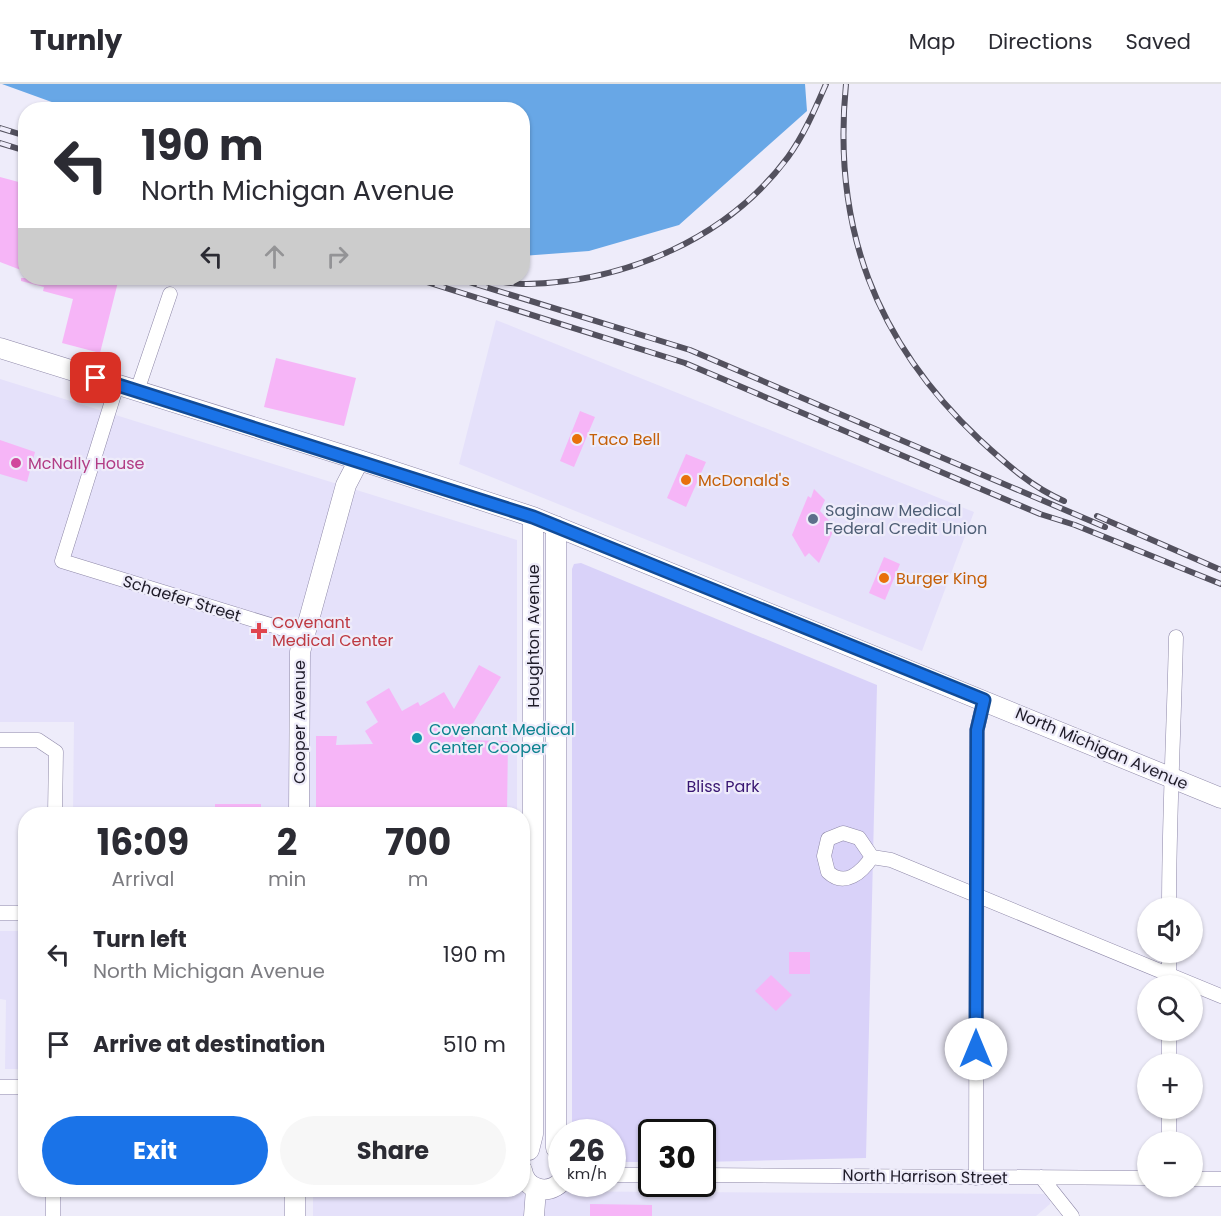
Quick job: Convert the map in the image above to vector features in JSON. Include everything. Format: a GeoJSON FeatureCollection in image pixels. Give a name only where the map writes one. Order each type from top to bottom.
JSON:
{"type":"FeatureCollection","features":[{"type":"Feature","properties":{"kind":"street"},"geometry":{"type":"LineString","coordinates":[[137,391],[170,294]]}},
{"type":"Feature","properties":{"kind":"street","name":"North Michigan Avenue"},"geometry":{"type":"LineString","coordinates":[[0,348],[533,517],[1221,798]]}},
{"type":"Feature","properties":{"kind":"street","name":"Schaefer Street"},"geometry":{"type":"LineString","coordinates":[[117,385],[62,561],[303,635]]}},
{"type":"Feature","properties":{"kind":"street","name":"Cooper Avenue"},"geometry":{"type":"LineString","coordinates":[[299,807],[298,680],[303,635],[346,484],[359,460]]}},
{"type":"Feature","properties":{"kind":"street","name":"Houghton Avenue"},"geometry":{"type":"LineString","coordinates":[[530,1144],[533,1134],[533,517]]}},
{"type":"Feature","properties":{"kind":"street","name":"Houghton Avenue"},"geometry":{"type":"LineString","coordinates":[[556,526],[559,1119]]}},
{"type":"Feature","properties":{"kind":"street"},"geometry":{"type":"LineString","coordinates":[[1169,897],[1169,803],[1173,778],[1176,637]]}},
{"type":"Feature","properties":{"kind":"street"},"geometry":{"type":"LineString","coordinates":[[976,1178],[977,730],[984,700]]}},
{"type":"Feature","properties":{"kind":"street"},"geometry":{"type":"LineString","coordinates":[[0,740],[38,740],[56,752],[55,807]]}},
{"type":"Feature","properties":{"kind":"street"},"geometry":{"type":"LineString","coordinates":[[872,857],[891,860],[1158,975]]}},
{"type":"Feature","properties":{"kind":"street"},"geometry":{"type":"LineString","coordinates":[[0,913],[18,913]]}},
{"type":"Feature","properties":{"kind":"street"},"geometry":{"type":"LineString","coordinates":[[1203,990],[1221,996]]}},
{"type":"Feature","properties":{"kind":"street"},"geometry":{"type":"LineString","coordinates":[[0,1087],[18,1087]]}},
{"type":"Feature","properties":{"kind":"street"},"geometry":{"type":"LineString","coordinates":[[530,1156],[548,1146]]}},
{"type":"Feature","properties":{"kind":"street","name":"North Harrison Street"},"geometry":{"type":"LineString","coordinates":[[716,1175],[1137,1178]]}},
{"type":"Feature","properties":{"kind":"street"},"geometry":{"type":"LineString","coordinates":[[1041,1177],[1066,1214]]}},
{"type":"Feature","properties":{"kind":"street"},"geometry":{"type":"LineString","coordinates":[[1203,1179],[1221,1179]]}},
{"type":"Feature","properties":{"kind":"street"},"geometry":{"type":"LineString","coordinates":[[530,1184],[536,1189],[548,1189]]}},
{"type":"Feature","properties":{"kind":"street"},"geometry":{"type":"LineString","coordinates":[[534,1216],[536,1189]]}},
{"type":"Feature","properties":{"kind":"street"},"geometry":{"type":"LineString","coordinates":[[53,1197],[53,1216]]}},
{"type":"Feature","properties":{"kind":"street"},"geometry":{"type":"LineString","coordinates":[[295,1197],[295,1216]]}},
{"type":"Feature","properties":{"kind":"shaded area"},"geometry":{"type":"Polygon","coordinates":[[[496,320],[974,512],[922,651],[459,464],[496,320]]]}},
{"type":"Feature","properties":{"kind":"shaded area","name":"Covenant Medical Center"},"geometry":{"type":"Polygon","coordinates":[[[0,379],[517,540],[517,807],[73,807],[74,722],[0,722],[0,379]]]}},
{"type":"Feature","properties":{"kind":"shaded area"},"geometry":{"type":"Polygon","coordinates":[[[0,931],[18,931],[18,1069],[5,1069],[6,1000],[0,999],[0,931]]]}},
{"type":"Feature","properties":{"kind":"shaded area"},"geometry":{"type":"Polygon","coordinates":[[[530,1191],[548,1191],[548,1197],[626,1197],[626,1192],[638,1192],[638,1197],[716,1197],[716,1192],[1044,1194],[1050,1200],[1050,1204],[1036,1216],[313,1216],[313,1197],[530,1197],[530,1191]]]}},
{"type":"Feature","properties":{"kind":"green space","name":"Bliss Park"},"geometry":{"type":"Polygon","coordinates":[[[581,563],[877,685],[866,1158],[716,1162],[716,1119],[638,1119],[638,1162],[626,1162],[626,1119],[572,1119],[572,569],[574,564],[581,563]]]}},
{"type":"Feature","properties":{"kind":"water"},"geometry":{"type":"Polygon","coordinates":[[[2,84],[805,84],[807,111],[679,225],[589,251],[530,255],[530,102],[52,102],[2,84]]]}},
{"type":"Feature","properties":{"kind":"building"},"geometry":{"type":"Polygon","coordinates":[[[0,177],[18,182],[18,269],[0,262],[0,177]]]}},
{"type":"Feature","properties":{"kind":"building"},"geometry":{"type":"Polygon","coordinates":[[[36,285],[117,285],[100,353],[62,343],[73,299],[43,291],[44,287],[36,285]]]}},
{"type":"Feature","properties":{"kind":"building"},"geometry":{"type":"Polygon","coordinates":[[[276,358],[356,378],[344,426],[264,407],[276,358]]]}},
{"type":"Feature","properties":{"kind":"building","name":"Taco Bell"},"geometry":{"type":"Polygon","coordinates":[[[580,411],[595,417],[574,467],[560,461],[580,411]]]}},
{"type":"Feature","properties":{"kind":"building","name":"McNally House"},"geometry":{"type":"Polygon","coordinates":[[[0,440],[35,452],[27,482],[0,474],[0,440]]]}},
{"type":"Feature","properties":{"kind":"building","name":"McDonald's"},"geometry":{"type":"Polygon","coordinates":[[[686,454],[706,462],[686,507],[667,498],[686,454]]]}},
{"type":"Feature","properties":{"kind":"building","name":"Saginaw Medical Federal Credit Union"},"geometry":{"type":"Polygon","coordinates":[[[814,489],[825,500],[820,511],[835,527],[819,563],[809,553],[805,557],[792,535],[808,496],[811,498],[814,489]]]}},
{"type":"Feature","properties":{"kind":"building","name":"Burger King"},"geometry":{"type":"Polygon","coordinates":[[[884,557],[900,564],[885,600],[869,593],[884,557]]]}},
{"type":"Feature","properties":{"kind":"building","name":"Covenant Medical Center Cooper"},"geometry":{"type":"Polygon","coordinates":[[[479,665],[501,677],[463,740],[508,741],[507,807],[316,807],[316,736],[337,736],[336,745],[373,744],[365,731],[378,722],[366,702],[389,688],[402,711],[418,702],[420,706],[444,692],[454,709],[479,665]]]}},
{"type":"Feature","properties":{"kind":"building"},"geometry":{"type":"Polygon","coordinates":[[[215,804],[261,804],[261,807],[215,807],[215,804]]]}},
{"type":"Feature","properties":{"kind":"building"},"geometry":{"type":"Polygon","coordinates":[[[789,952],[810,952],[810,974],[789,974],[789,952]]]}},
{"type":"Feature","properties":{"kind":"building"},"geometry":{"type":"Polygon","coordinates":[[[771,975],[792,995],[776,1011],[755,991],[771,975]]]}},
{"type":"Feature","properties":{"kind":"building"},"geometry":{"type":"Polygon","coordinates":[[[590,1204],[652,1205],[652,1216],[590,1216],[590,1204]]]}},
{"type":"Feature","properties":{"kind":"railway"},"geometry":{"type":"LineString","coordinates":[[530,284],[601,275],[672,250],[705,232],[736,211],[764,186],[788,157],[804,131],[826,84]]}},
{"type":"Feature","properties":{"kind":"railway"},"geometry":{"type":"LineString","coordinates":[[846,84],[843,136],[846,186],[855,233],[868,278],[888,322],[913,363],[944,402],[980,440],[1030,482],[1064,501]]}},
{"type":"Feature","properties":{"kind":"railway"},"geometry":{"type":"LineString","coordinates":[[0,128],[18,134]]}},
{"type":"Feature","properties":{"kind":"railway"},"geometry":{"type":"LineString","coordinates":[[0,143],[18,149]]}},
{"type":"Feature","properties":{"kind":"railway"},"geometry":{"type":"LineString","coordinates":[[436,285],[685,363],[1040,514],[1075,525],[1221,584]]}},
{"type":"Feature","properties":{"kind":"railway"},"geometry":{"type":"LineString","coordinates":[[479,285],[690,350],[1105,527]]}},
{"type":"Feature","properties":{"kind":"railway"},"geometry":{"type":"LineString","coordinates":[[1097,516],[1221,570]]}},
{"type":"Feature","properties":{"kind":"place","name":"Taco Bell"},"geometry":{"type":"Point","coordinates":[577,439]}},
{"type":"Feature","properties":{"kind":"place","name":"McNally House"},"geometry":{"type":"Point","coordinates":[16,463]}},
{"type":"Feature","properties":{"kind":"place","name":"McDonald's"},"geometry":{"type":"Point","coordinates":[686,480]}},
{"type":"Feature","properties":{"kind":"place","name":"Saginaw Medical Federal Credit Union"},"geometry":{"type":"Point","coordinates":[813,519]}},
{"type":"Feature","properties":{"kind":"place","name":"Burger King"},"geometry":{"type":"Point","coordinates":[884,578]}},
{"type":"Feature","properties":{"kind":"place","name":"Covenant Medical Center"},"geometry":{"type":"Point","coordinates":[259,631]}},
{"type":"Feature","properties":{"kind":"place","name":"Covenant Medical Center Cooper"},"geometry":{"type":"Point","coordinates":[417,738]}},
{"type":"Feature","properties":{"kind":"route"},"geometry":{"type":"LineString","coordinates":[[96,378],[533,517],[984,700],[977,730],[976,1049]]}}]}
